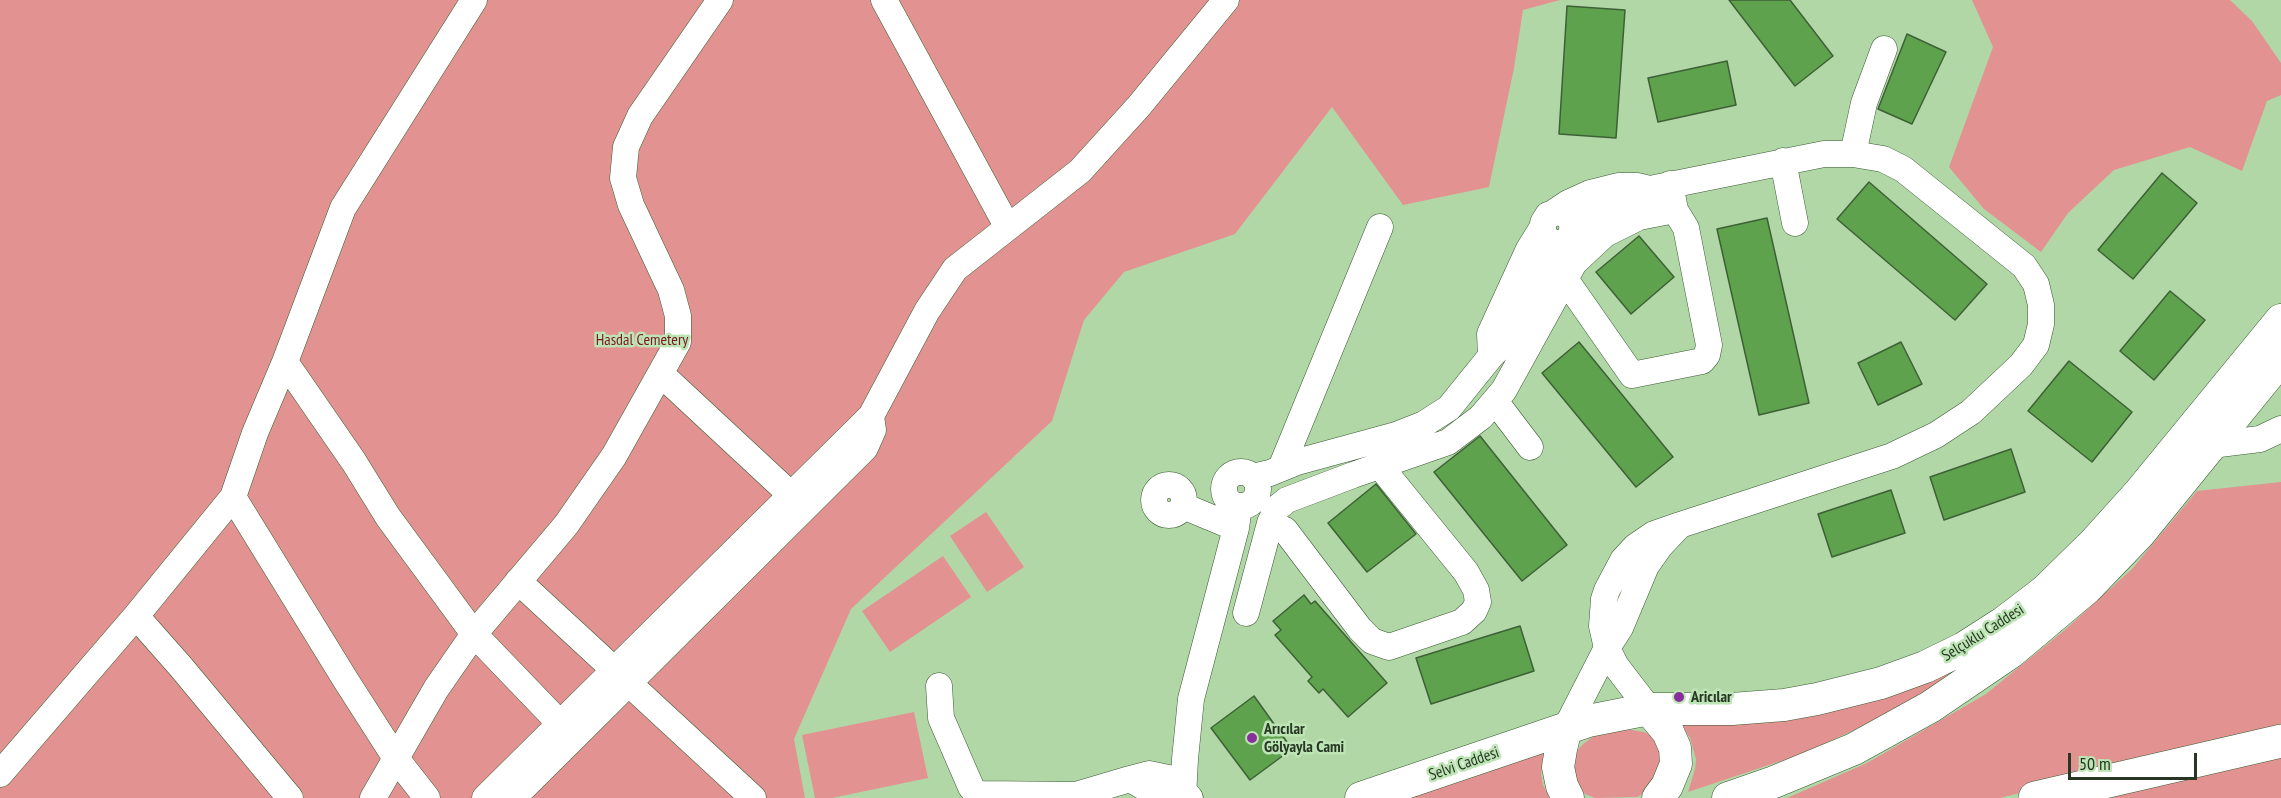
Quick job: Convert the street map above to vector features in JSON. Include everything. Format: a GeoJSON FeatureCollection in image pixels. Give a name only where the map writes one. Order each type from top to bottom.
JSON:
{"type":"FeatureCollection","features":[{"type":"Feature","properties":{"kind":"highway"},"geometry":{"type":"LineString","coordinates":[[2035,798],[2281,741]]}},
{"type":"Feature","properties":{"kind":"main road","name":"Selçuklu Caddesi"},"geometry":{"type":"LineString","coordinates":[[1566,729],[1588,721],[1649,710],[1732,709],[1784,705],[1816,699],[1881,683],[1926,667],[1964,648],[2032,602],[2094,543],[2140,492],[2281,320]]}},
{"type":"Feature","properties":{"kind":"main road","name":"Selçuklu Caddesi"},"geometry":{"type":"LineString","coordinates":[[1728,798],[1854,749],[1930,707],[2011,652],[2060,612],[2139,534],[2281,358]]}},
{"type":"Feature","properties":{"kind":"main road"},"geometry":{"type":"LineString","coordinates":[[1649,710],[1668,732],[1675,748],[1676,764],[1667,786],[1658,798]]}},
{"type":"Feature","properties":{"kind":"main road"},"geometry":{"type":"LineString","coordinates":[[1566,729],[1558,767],[1562,786],[1568,798]]}},
{"type":"Feature","properties":{"kind":"main road","name":"Selvi Caddesi"},"geometry":{"type":"LineString","coordinates":[[1361,798],[1566,729]]}},
{"type":"Feature","properties":{"kind":"street"},"geometry":{"type":"LineString","coordinates":[[0,774],[136,616],[233,497],[255,434],[285,362],[343,208],[474,0]]}},
{"type":"Feature","properties":{"kind":"street"},"geometry":{"type":"LineString","coordinates":[[373,798],[436,689],[474,634],[566,525],[614,456],[678,342],[678,316],[671,290],[649,246],[623,178],[626,147],[640,116],[720,0]]}},
{"type":"Feature","properties":{"kind":"street"},"geometry":{"type":"LineString","coordinates":[[884,0],[1007,226]]}},
{"type":"Feature","properties":{"kind":"street"},"geometry":{"type":"LineString","coordinates":[[485,798],[567,731],[799,502],[865,448],[873,430],[871,416],[927,311],[955,269],[1080,171],[1139,106],[1226,0]]}},
{"type":"Feature","properties":{"kind":"street"},"geometry":{"type":"LineString","coordinates":[[1853,154],[1864,104],[1884,49]]}},
{"type":"Feature","properties":{"kind":"street"},"geometry":{"type":"LineString","coordinates":[[1237,517],[1182,499],[1243,475],[1281,468],[1395,435],[1424,424],[1449,408],[1491,356],[1490,334],[1528,249],[1556,230],[1660,186],[1824,154],[1853,154],[1883,159],[1903,169],[2024,266],[2036,284],[2041,305],[2041,324],[2036,345],[2021,365],[1971,412],[1936,435],[1892,456],[1654,534],[1635,547],[1623,560],[1607,590],[1602,626],[1607,648],[1616,666],[1649,710]]}},
{"type":"Feature","properties":{"kind":"street"},"geometry":{"type":"LineString","coordinates":[[1783,161],[1795,223]]}},
{"type":"Feature","properties":{"kind":"street"},"geometry":{"type":"LineString","coordinates":[[1565,279],[1632,375],[1702,361],[1707,355],[1709,345],[1686,228],[1660,186]]}},
{"type":"Feature","properties":{"kind":"street"},"geometry":{"type":"LineString","coordinates":[[1246,613],[1276,508],[1287,500],[1448,442],[1480,417],[1504,390],[1574,263],[1605,234],[1640,218],[1675,210]]}},
{"type":"Feature","properties":{"kind":"street"},"geometry":{"type":"LineString","coordinates":[[1281,468],[1380,226]]}},
{"type":"Feature","properties":{"kind":"street"},"geometry":{"type":"LineString","coordinates":[[285,362],[354,462],[388,517],[474,634],[567,731]]}},
{"type":"Feature","properties":{"kind":"street"},"geometry":{"type":"LineString","coordinates":[[661,374],[799,502]]}},
{"type":"Feature","properties":{"kind":"street"},"geometry":{"type":"LineString","coordinates":[[1495,401],[1530,447]]}},
{"type":"Feature","properties":{"kind":"street"},"geometry":{"type":"LineString","coordinates":[[2211,445],[2259,439],[2281,429]]}},
{"type":"Feature","properties":{"kind":"street"},"geometry":{"type":"LineString","coordinates":[[1270,523],[1285,530],[1360,629],[1372,641],[1389,647],[1462,622],[1474,612],[1478,602],[1476,590],[1466,572],[1380,466]]}},
{"type":"Feature","properties":{"kind":"street"},"geometry":{"type":"LineString","coordinates":[[1179,796],[1191,699],[1237,517],[1256,497],[1258,486],[1243,475]]}},
{"type":"Feature","properties":{"kind":"street"},"geometry":{"type":"LineString","coordinates":[[233,497],[304,615],[395,757],[427,798]]}},
{"type":"Feature","properties":{"kind":"street"},"geometry":{"type":"LineString","coordinates":[[518,581],[753,798]]}},
{"type":"Feature","properties":{"kind":"street"},"geometry":{"type":"LineString","coordinates":[[136,616],[290,798]]}},
{"type":"Feature","properties":{"kind":"street"},"geometry":{"type":"LineString","coordinates":[[1566,729],[1607,648]]}},
{"type":"Feature","properties":{"kind":"street"},"geometry":{"type":"LineString","coordinates":[[939,686],[942,718],[975,792],[981,794],[1076,795],[1149,774],[1168,778],[1179,796]]}},
{"type":"Feature","properties":{"kind":"street"},"geometry":{"type":"LineString","coordinates":[[513,798],[567,731]]}},
{"type":"Feature","properties":{"kind":"green space","name":"Hasdal Cemetery"},"geometry":{"type":"Polygon","coordinates":[[[0,0],[1560,0],[1523,10],[1514,68],[1489,187],[1403,205],[1332,107],[1235,234],[1124,272],[1084,320],[1052,421],[851,609],[794,739],[805,798],[0,798],[0,0]]]}},
{"type":"Feature","properties":{"kind":"green space"},"geometry":{"type":"Polygon","coordinates":[[[1972,0],[2230,0],[2252,21],[2281,63],[2281,95],[2267,101],[2242,171],[2190,147],[2114,170],[2068,213],[2041,252],[1984,209],[1949,167],[1993,47],[1972,0]]]}},
{"type":"Feature","properties":{"kind":"green space"},"geometry":{"type":"Polygon","coordinates":[[[2281,482],[2281,733],[1999,798],[1787,798],[1867,763],[1986,694],[2066,629],[2132,569],[2197,491],[2281,482]]]}},
{"type":"Feature","properties":{"kind":"green space"},"geometry":{"type":"Polygon","coordinates":[[[986,512],[1024,567],[987,592],[950,536],[986,512]]]}},
{"type":"Feature","properties":{"kind":"green space"},"geometry":{"type":"Polygon","coordinates":[[[943,556],[971,597],[890,652],[862,611],[943,556]]]}},
{"type":"Feature","properties":{"kind":"green space"},"geometry":{"type":"Polygon","coordinates":[[[2019,630],[1895,711],[1802,754],[1688,792],[1696,759],[1690,738],[1681,724],[2019,630]]]}},
{"type":"Feature","properties":{"kind":"green space"},"geometry":{"type":"Polygon","coordinates":[[[914,712],[928,778],[832,798],[815,798],[802,735],[914,712]]]}},
{"type":"Feature","properties":{"kind":"green space"},"geometry":{"type":"Polygon","coordinates":[[[1620,728],[1644,732],[1652,736],[1659,743],[1665,759],[1645,793],[1637,797],[1595,798],[1585,794],[1577,787],[1572,757],[1583,744],[1597,734],[1620,728]]]}},
{"type":"Feature","properties":{"kind":"green space"},"geometry":{"type":"Polygon","coordinates":[[[1545,751],[1541,774],[1543,785],[1550,798],[1402,798],[1545,751]]]}},
{"type":"Feature","properties":{"kind":"green space"},"geometry":{"type":"Polygon","coordinates":[[[2281,757],[2281,798],[2098,798],[2281,757]]]}},
{"type":"Feature","properties":{"kind":"building"},"geometry":{"type":"Polygon","coordinates":[[[1729,0],[1790,0],[1833,56],[1795,86],[1729,0]]]}},
{"type":"Feature","properties":{"kind":"building"},"geometry":{"type":"Polygon","coordinates":[[[1567,6],[1625,10],[1616,138],[1559,134],[1567,6]]]}},
{"type":"Feature","properties":{"kind":"building"},"geometry":{"type":"Polygon","coordinates":[[[1907,34],[1946,52],[1912,124],[1878,109],[1907,34]]]}},
{"type":"Feature","properties":{"kind":"building"},"geometry":{"type":"Polygon","coordinates":[[[1727,61],[1736,105],[1658,122],[1648,78],[1727,61]]]}},
{"type":"Feature","properties":{"kind":"building"},"geometry":{"type":"Polygon","coordinates":[[[2162,173],[2197,203],[2133,279],[2098,250],[2162,173]]]}},
{"type":"Feature","properties":{"kind":"building"},"geometry":{"type":"Polygon","coordinates":[[[1869,182],[1987,284],[1955,320],[1837,219],[1869,182]]]}},
{"type":"Feature","properties":{"kind":"building"},"geometry":{"type":"Polygon","coordinates":[[[1767,218],[1809,403],[1759,415],[1717,229],[1767,218]]]}},
{"type":"Feature","properties":{"kind":"building"},"geometry":{"type":"Polygon","coordinates":[[[1639,236],[1674,277],[1631,314],[1596,272],[1639,236]]]}},
{"type":"Feature","properties":{"kind":"building"},"geometry":{"type":"Polygon","coordinates":[[[2170,291],[2205,320],[2154,380],[2120,351],[2170,291]]]}},
{"type":"Feature","properties":{"kind":"building"},"geometry":{"type":"Polygon","coordinates":[[[1579,342],[1673,457],[1636,487],[1542,373],[1579,342]]]}},
{"type":"Feature","properties":{"kind":"building"},"geometry":{"type":"Polygon","coordinates":[[[1901,342],[1922,384],[1878,405],[1858,363],[1901,342]]]}},
{"type":"Feature","properties":{"kind":"building"},"geometry":{"type":"Polygon","coordinates":[[[2069,361],[2132,412],[2092,462],[2028,411],[2069,361]]]}},
{"type":"Feature","properties":{"kind":"building"},"geometry":{"type":"Polygon","coordinates":[[[1480,436],[1567,545],[1522,581],[1434,472],[1480,436]]]}},
{"type":"Feature","properties":{"kind":"building"},"geometry":{"type":"Polygon","coordinates":[[[2011,449],[2025,492],[1944,520],[1930,477],[2011,449]]]}},
{"type":"Feature","properties":{"kind":"building"},"geometry":{"type":"Polygon","coordinates":[[[1376,484],[1416,534],[1367,572],[1328,523],[1376,484]]]}},
{"type":"Feature","properties":{"kind":"building"},"geometry":{"type":"Polygon","coordinates":[[[1891,490],[1905,533],[1832,557],[1818,514],[1891,490]]]}},
{"type":"Feature","properties":{"kind":"building"},"geometry":{"type":"Polygon","coordinates":[[[1304,595],[1311,604],[1315,601],[1387,683],[1348,717],[1323,689],[1319,693],[1308,681],[1312,677],[1275,635],[1281,630],[1273,621],[1304,595]]]}},
{"type":"Feature","properties":{"kind":"building"},"geometry":{"type":"Polygon","coordinates":[[[1520,626],[1534,671],[1431,704],[1416,658],[1520,626]]]}},
{"type":"Feature","properties":{"kind":"building","name":"Arıcılar Gölyayla Cami"},"geometry":{"type":"Polygon","coordinates":[[[1254,696],[1292,749],[1250,780],[1211,728],[1254,696]]]}},
{"type":"Feature","properties":{"kind":"place","name":"Aricılar"},"geometry":{"type":"Point","coordinates":[1679,697]}},
{"type":"Feature","properties":{"kind":"place","name":"Arıcılar Gölyayla Cami"},"geometry":{"type":"Point","coordinates":[1252,738]}}]}
